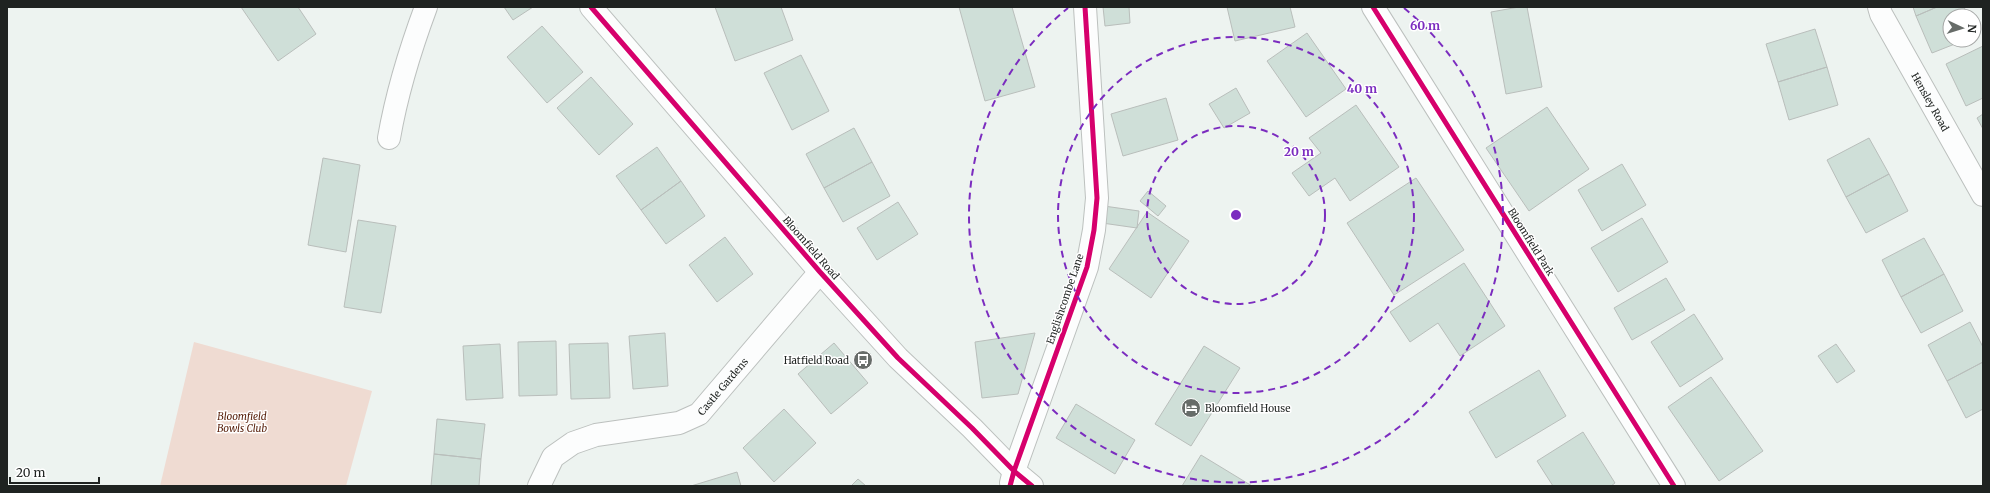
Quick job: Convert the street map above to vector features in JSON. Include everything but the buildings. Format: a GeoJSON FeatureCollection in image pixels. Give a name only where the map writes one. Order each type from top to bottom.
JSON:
{"type":"FeatureCollection","features":[{"type":"Feature","properties":{"kind":"street"},"geometry":{"type":"LineString","coordinates":[[389,138],[395,104],[408,56],[426,7]]}},
{"type":"Feature","properties":{"kind":"street","name":"Bloomfield Road"},"geometry":{"type":"LineString","coordinates":[[591,7],[820,272],[898,358],[972,428],[1012,478],[1032,486]]}},
{"type":"Feature","properties":{"kind":"street","name":"Englishcombe Lane"},"geometry":{"type":"LineString","coordinates":[[1012,478],[1087,267],[1094,230],[1097,198],[1085,7]]}},
{"type":"Feature","properties":{"kind":"street","name":"Bloomfield Park"},"geometry":{"type":"LineString","coordinates":[[1373,7],[1674,486]]}},
{"type":"Feature","properties":{"kind":"street","name":"Hensley Road"},"geometry":{"type":"LineString","coordinates":[[1879,7],[1881,14],[1983,195]]}},
{"type":"Feature","properties":{"kind":"street","name":"Castle Gardens"},"geometry":{"type":"LineString","coordinates":[[539,486],[553,457],[574,443],[596,435],[679,423],[699,414],[820,272]]}},
{"type":"Feature","properties":{"kind":"green space","name":"Bloomfield Bowls Club"},"geometry":{"type":"Polygon","coordinates":[[[194,342],[372,391],[346,486],[160,486],[194,342]]]}},
{"type":"Feature","properties":{"kind":"cycle path"},"geometry":{"type":"LineString","coordinates":[[591,7],[820,272],[898,358],[972,428],[1014,471],[1032,486]]}},
{"type":"Feature","properties":{"kind":"cycle path"},"geometry":{"type":"LineString","coordinates":[[1010,486],[1014,471],[1087,267],[1094,230],[1097,198],[1085,7]]}},
{"type":"Feature","properties":{"kind":"cycle path"},"geometry":{"type":"LineString","coordinates":[[1373,7],[1674,486]]}},
{"type":"Feature","properties":{"kind":"place","name":"Hatfield Road"},"geometry":{"type":"Point","coordinates":[863,360]}},
{"type":"Feature","properties":{"kind":"place","name":"Bloomfield House"},"geometry":{"type":"Point","coordinates":[1191,408]}}]}
